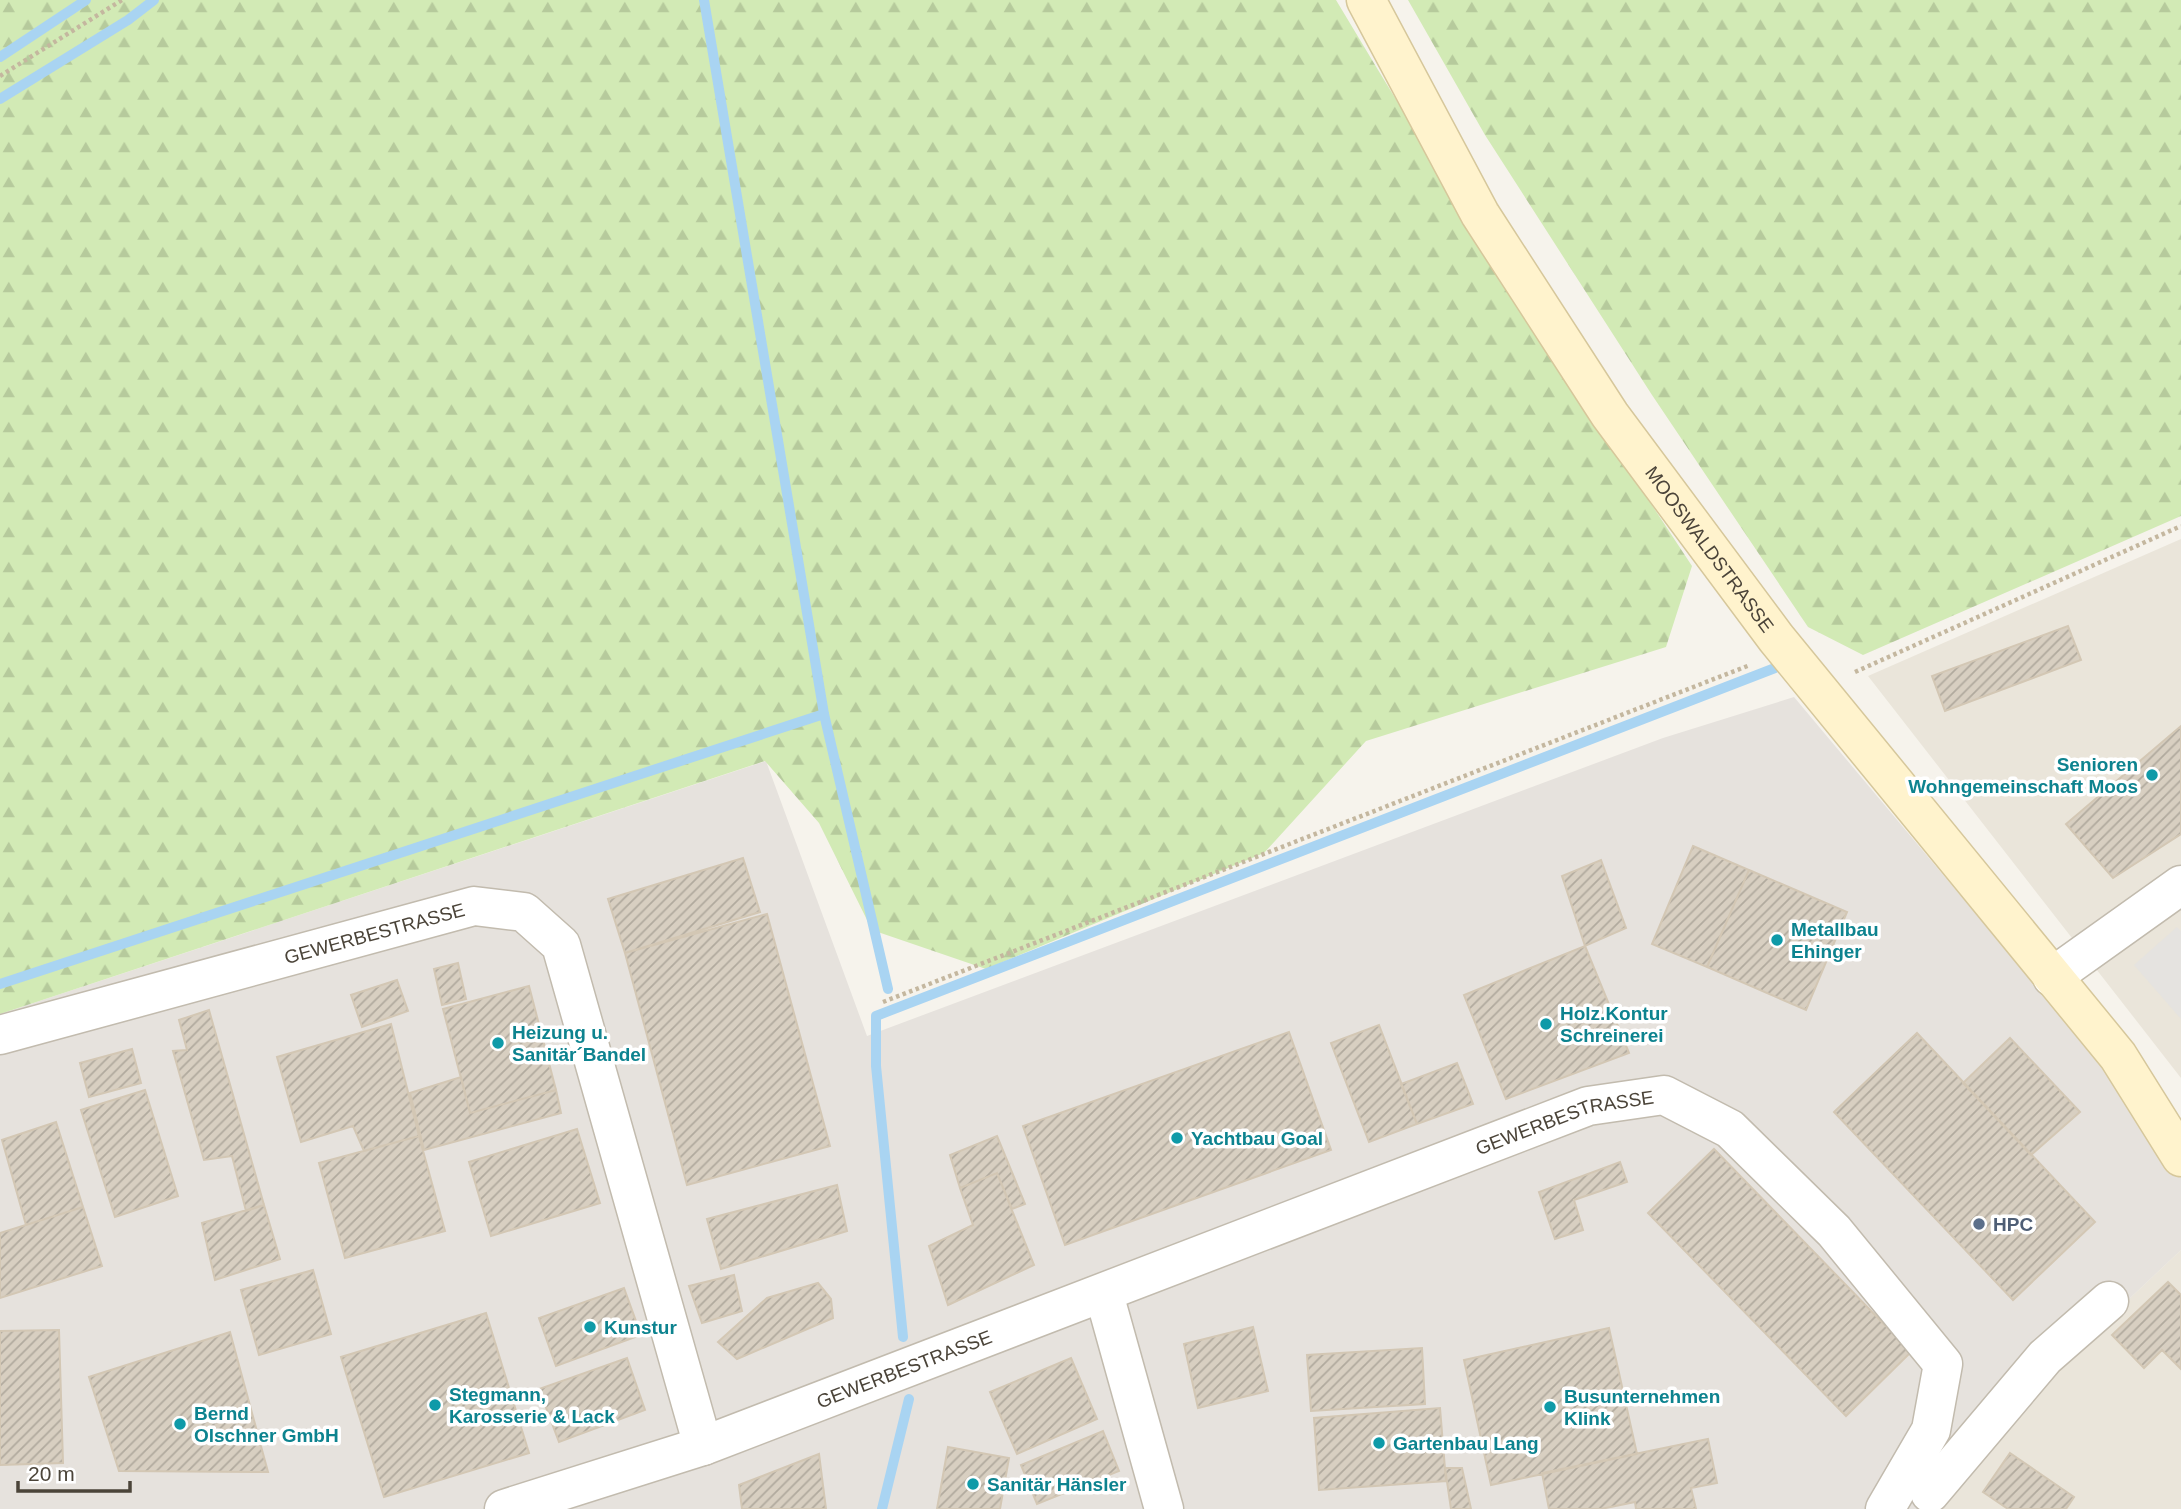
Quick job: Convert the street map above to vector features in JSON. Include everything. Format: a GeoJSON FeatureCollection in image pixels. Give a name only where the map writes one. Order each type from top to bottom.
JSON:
{"type":"FeatureCollection","features":[{"type":"Feature","properties":{"kind":"main road","name":"MOOSWALDSTRASSE"},"geometry":{"type":"LineString","coordinates":[[1366,0],[1487,226],[1610,415],[1787,651],[2118,1056],[2181,1157]]}},
{"type":"Feature","properties":{"kind":"main road","name":"MOOSWALDSTRASSE"},"geometry":{"type":"LineString","coordinates":[[2118,1056],[2181,1111]]}},
{"type":"Feature","properties":{"kind":"street"},"geometry":{"type":"LineString","coordinates":[[2052,977],[2181,885]]}},
{"type":"Feature","properties":{"kind":"street","name":"GEWERBESTRASSE"},"geometry":{"type":"LineString","coordinates":[[0,1035],[474,906],[524,912],[561,945],[703,1446]]}},
{"type":"Feature","properties":{"kind":"street","name":"GEWERBESTRASSE"},"geometry":{"type":"LineString","coordinates":[[505,1509],[703,1446],[1588,1106],[1664,1095],[1730,1129],[1747,1145],[1835,1231],[1942,1364],[1918,1498]]}},
{"type":"Feature","properties":{"kind":"street"},"geometry":{"type":"LineString","coordinates":[[1104,1294],[1164,1509]]}},
{"type":"Feature","properties":{"kind":"street","name":"GEWERBESTRASSE"},"geometry":{"type":"LineString","coordinates":[[1918,1498],[2045,1357],[2109,1301]]}},
{"type":"Feature","properties":{"kind":"path"},"geometry":{"type":"LineString","coordinates":[[0,76],[122,0]]}},
{"type":"Feature","properties":{"kind":"path"},"geometry":{"type":"LineString","coordinates":[[1854,672],[2181,527]]}},
{"type":"Feature","properties":{"kind":"path"},"geometry":{"type":"LineString","coordinates":[[883,1002],[1787,651]]}},
{"type":"Feature","properties":{"kind":"shaded area"},"geometry":{"type":"Polygon","coordinates":[[[2181,539],[2181,1078],[1868,676],[2181,539]]]}},
{"type":"Feature","properties":{"kind":"shaded area"},"geometry":{"type":"Polygon","coordinates":[[[1794,697],[2141,1111],[2181,1173],[2181,1250],[1988,1432],[1934,1509],[0,1509],[0,1014],[766,761],[867,1036],[1663,738],[1794,697]]]}},
{"type":"Feature","properties":{"kind":"shaded area"},"geometry":{"type":"Polygon","coordinates":[[[2177,927],[2181,931],[2181,1019],[2134,965],[2177,927]]]}},
{"type":"Feature","properties":{"kind":"shaded area"},"geometry":{"type":"Polygon","coordinates":[[[2181,1250],[2181,1509],[1934,1509],[1988,1432],[2181,1250]]]}},
{"type":"Feature","properties":{"kind":"green space"},"geometry":{"type":"Polygon","coordinates":[[[0,0],[1336,0],[1511,285],[1692,566],[1666,647],[1366,741],[1264,853],[986,969],[872,930],[819,823],[765,761],[0,1014],[0,0]]]}},
{"type":"Feature","properties":{"kind":"green space"},"geometry":{"type":"Polygon","coordinates":[[[1408,0],[2181,0],[2181,516],[1863,655],[1808,627],[1652,395],[1485,135],[1408,0]]]}},
{"type":"Feature","properties":{"kind":"building"},"geometry":{"type":"Polygon","coordinates":[[[2068,626],[2081,660],[1945,711],[1932,676],[2068,626]]]}},
{"type":"Feature","properties":{"kind":"building","name":"Senioren Wohngemeinschaft Moos"},"geometry":{"type":"Polygon","coordinates":[[[2181,726],[2181,834],[2113,878],[2066,824],[2181,726]]]}},
{"type":"Feature","properties":{"kind":"building"},"geometry":{"type":"Polygon","coordinates":[[[1693,846],[1749,870],[1707,967],[1652,944],[1693,846]]]}},
{"type":"Feature","properties":{"kind":"building"},"geometry":{"type":"Polygon","coordinates":[[[743,858],[760,912],[625,953],[608,899],[743,858]]]}},
{"type":"Feature","properties":{"kind":"building"},"geometry":{"type":"Polygon","coordinates":[[[1601,860],[1626,928],[1585,946],[1562,876],[1601,860]]]}},
{"type":"Feature","properties":{"kind":"building","name":"Metallbau Ehinger"},"geometry":{"type":"Polygon","coordinates":[[[1749,870],[1847,912],[1806,1010],[1707,967],[1749,870]]]}},
{"type":"Feature","properties":{"kind":"building"},"geometry":{"type":"Polygon","coordinates":[[[767,914],[830,1146],[687,1185],[625,953],[767,914]]]}},
{"type":"Feature","properties":{"kind":"building","name":"Holz.Kontur Schreinerei"},"geometry":{"type":"Polygon","coordinates":[[[1585,946],[1629,1053],[1506,1099],[1464,995],[1585,946]]]}},
{"type":"Feature","properties":{"kind":"building"},"geometry":{"type":"Polygon","coordinates":[[[458,963],[466,999],[442,1005],[434,969],[458,963]]]}},
{"type":"Feature","properties":{"kind":"building"},"geometry":{"type":"Polygon","coordinates":[[[397,980],[408,1011],[362,1027],[351,995],[397,980]]]}},
{"type":"Feature","properties":{"kind":"building","name":"Heizung u. Sanitär´Bandel"},"geometry":{"type":"Polygon","coordinates":[[[529,986],[556,1090],[470,1113],[443,1009],[529,986]]]}},
{"type":"Feature","properties":{"kind":"building"},"geometry":{"type":"Polygon","coordinates":[[[209,1010],[264,1205],[246,1211],[232,1156],[204,1160],[173,1051],[187,1050],[179,1020],[209,1010]]]}},
{"type":"Feature","properties":{"kind":"building"},"geometry":{"type":"Polygon","coordinates":[[[391,1024],[419,1136],[364,1151],[353,1126],[301,1142],[277,1057],[391,1024]]]}},
{"type":"Feature","properties":{"kind":"building"},"geometry":{"type":"Polygon","coordinates":[[[1379,1025],[1417,1124],[1369,1142],[1331,1043],[1379,1025]]]}},
{"type":"Feature","properties":{"kind":"building","name":"Yachtbau Goal"},"geometry":{"type":"Polygon","coordinates":[[[1289,1032],[1331,1150],[1065,1245],[1023,1126],[1289,1032]]]}},
{"type":"Feature","properties":{"kind":"building"},"geometry":{"type":"Polygon","coordinates":[[[1917,1033],[2095,1222],[2013,1300],[1834,1112],[1917,1033]]]}},
{"type":"Feature","properties":{"kind":"building"},"geometry":{"type":"Polygon","coordinates":[[[2010,1038],[2080,1112],[2031,1155],[1963,1083],[2010,1038]]]}},
{"type":"Feature","properties":{"kind":"building"},"geometry":{"type":"Polygon","coordinates":[[[132,1049],[141,1083],[89,1097],[80,1063],[132,1049]]]}},
{"type":"Feature","properties":{"kind":"building"},"geometry":{"type":"Polygon","coordinates":[[[1457,1063],[1473,1104],[1417,1124],[1401,1084],[1457,1063]]]}},
{"type":"Feature","properties":{"kind":"building"},"geometry":{"type":"Polygon","coordinates":[[[461,1077],[470,1113],[556,1090],[561,1113],[424,1150],[410,1093],[461,1077]]]}},
{"type":"Feature","properties":{"kind":"building"},"geometry":{"type":"Polygon","coordinates":[[[145,1090],[178,1196],[115,1217],[81,1110],[145,1090]]]}},
{"type":"Feature","properties":{"kind":"building"},"geometry":{"type":"Polygon","coordinates":[[[56,1122],[83,1207],[26,1225],[2,1140],[56,1122]]]}},
{"type":"Feature","properties":{"kind":"building"},"geometry":{"type":"Polygon","coordinates":[[[577,1129],[600,1203],[491,1236],[469,1162],[577,1129]]]}},
{"type":"Feature","properties":{"kind":"building"},"geometry":{"type":"Polygon","coordinates":[[[419,1136],[445,1231],[345,1258],[319,1163],[419,1136]]]}},
{"type":"Feature","properties":{"kind":"building"},"geometry":{"type":"Polygon","coordinates":[[[997,1136],[1025,1204],[1012,1209],[997,1173],[960,1188],[950,1155],[997,1136]]]}},
{"type":"Feature","properties":{"kind":"building"},"geometry":{"type":"Polygon","coordinates":[[[1714,1149],[1911,1352],[1846,1416],[1648,1213],[1714,1149]]]}},
{"type":"Feature","properties":{"kind":"building"},"geometry":{"type":"Polygon","coordinates":[[[1620,1162],[1627,1182],[1574,1200],[1583,1230],[1555,1239],[1539,1192],[1620,1162]]]}},
{"type":"Feature","properties":{"kind":"building"},"geometry":{"type":"Polygon","coordinates":[[[997,1173],[1034,1265],[948,1305],[929,1246],[973,1225],[960,1188],[997,1173]]]}},
{"type":"Feature","properties":{"kind":"building"},"geometry":{"type":"Polygon","coordinates":[[[837,1185],[847,1231],[721,1269],[707,1219],[837,1185]]]}},
{"type":"Feature","properties":{"kind":"building"},"geometry":{"type":"Polygon","coordinates":[[[264,1205],[280,1259],[215,1280],[202,1223],[264,1205]]]}},
{"type":"Feature","properties":{"kind":"building"},"geometry":{"type":"Polygon","coordinates":[[[83,1207],[102,1266],[0,1298],[0,1233],[83,1207]]]}},
{"type":"Feature","properties":{"kind":"building"},"geometry":{"type":"Polygon","coordinates":[[[313,1270],[331,1334],[259,1355],[241,1290],[313,1270]]]}},
{"type":"Feature","properties":{"kind":"building"},"geometry":{"type":"Polygon","coordinates":[[[734,1275],[742,1311],[702,1323],[689,1286],[734,1275]]]}},
{"type":"Feature","properties":{"kind":"building"},"geometry":{"type":"Polygon","coordinates":[[[2168,1282],[2181,1295],[2181,1369],[2162,1350],[2144,1368],[2112,1335],[2168,1282]]]}},
{"type":"Feature","properties":{"kind":"building"},"geometry":{"type":"Polygon","coordinates":[[[818,1283],[831,1299],[833,1318],[737,1359],[718,1342],[767,1298],[818,1283]]]}},
{"type":"Feature","properties":{"kind":"building","name":"Kunstur"},"geometry":{"type":"Polygon","coordinates":[[[624,1288],[641,1335],[556,1366],[539,1318],[624,1288]]]}},
{"type":"Feature","properties":{"kind":"building","name":"Stegmann, Karosserie & Lack"},"geometry":{"type":"Polygon","coordinates":[[[486,1313],[529,1453],[384,1497],[341,1357],[486,1313]]]}},
{"type":"Feature","properties":{"kind":"building"},"geometry":{"type":"Polygon","coordinates":[[[1253,1327],[1268,1391],[1198,1408],[1184,1344],[1253,1327]]]}},
{"type":"Feature","properties":{"kind":"building","name":"Busunternehmen Klink"},"geometry":{"type":"Polygon","coordinates":[[[1609,1328],[1637,1454],[1491,1485],[1464,1360],[1609,1328]]]}},
{"type":"Feature","properties":{"kind":"building"},"geometry":{"type":"Polygon","coordinates":[[[59,1330],[63,1463],[0,1465],[0,1331],[59,1330]]]}},
{"type":"Feature","properties":{"kind":"building","name":"Bernd Olschner GmbH"},"geometry":{"type":"Polygon","coordinates":[[[230,1332],[268,1472],[119,1471],[89,1377],[230,1332]]]}},
{"type":"Feature","properties":{"kind":"building"},"geometry":{"type":"Polygon","coordinates":[[[1422,1348],[1425,1404],[1311,1411],[1307,1355],[1422,1348]]]}},
{"type":"Feature","properties":{"kind":"building"},"geometry":{"type":"Polygon","coordinates":[[[627,1358],[645,1410],[559,1442],[539,1389],[627,1358]]]}},
{"type":"Feature","properties":{"kind":"building"},"geometry":{"type":"Polygon","coordinates":[[[1071,1358],[1097,1419],[1017,1454],[990,1392],[1071,1358]]]}},
{"type":"Feature","properties":{"kind":"building","name":"Gartenbau Lang"},"geometry":{"type":"Polygon","coordinates":[[[1440,1408],[1446,1481],[1319,1490],[1314,1418],[1440,1408]]]}},
{"type":"Feature","properties":{"kind":"building"},"geometry":{"type":"Polygon","coordinates":[[[1103,1431],[1119,1471],[1037,1504],[1021,1465],[1103,1431]]]}},
{"type":"Feature","properties":{"kind":"building"},"geometry":{"type":"Polygon","coordinates":[[[1708,1439],[1717,1483],[1691,1488],[1696,1509],[1636,1509],[1635,1502],[1601,1509],[1549,1509],[1542,1473],[1708,1439]]]}},
{"type":"Feature","properties":{"kind":"building","name":"Sanitär Hänsler"},"geometry":{"type":"Polygon","coordinates":[[[948,1447],[1009,1458],[1000,1509],[937,1509],[948,1447]]]}},
{"type":"Feature","properties":{"kind":"building"},"geometry":{"type":"Polygon","coordinates":[[[2010,1453],[2074,1497],[2066,1509],[2008,1509],[1983,1492],[2010,1453]]]}},
{"type":"Feature","properties":{"kind":"building"},"geometry":{"type":"Polygon","coordinates":[[[819,1454],[826,1509],[742,1509],[739,1485],[819,1454]]]}},
{"type":"Feature","properties":{"kind":"building"},"geometry":{"type":"Polygon","coordinates":[[[1445,1468],[1462,1468],[1471,1509],[1451,1509],[1445,1468]]]}},
{"type":"Feature","properties":{"kind":"waterway"},"geometry":{"type":"LineString","coordinates":[[0,57],[86,0]]}},
{"type":"Feature","properties":{"kind":"waterway"},"geometry":{"type":"LineString","coordinates":[[0,99],[128,20],[154,0]]}},
{"type":"Feature","properties":{"kind":"waterway"},"geometry":{"type":"LineString","coordinates":[[704,0],[824,714],[888,989]]}},
{"type":"Feature","properties":{"kind":"waterway"},"geometry":{"type":"LineString","coordinates":[[903,1337],[876,1066],[876,1016],[1775,668]]}},
{"type":"Feature","properties":{"kind":"waterway"},"geometry":{"type":"LineString","coordinates":[[0,984],[824,714]]}},
{"type":"Feature","properties":{"kind":"waterway"},"geometry":{"type":"LineString","coordinates":[[882,1509],[909,1399]]}},
{"type":"Feature","properties":{"kind":"place","name":"Senioren Wohngemeinschaft Moos"},"geometry":{"type":"Point","coordinates":[2152,775]}},
{"type":"Feature","properties":{"kind":"place","name":"Metallbau Ehinger"},"geometry":{"type":"Point","coordinates":[1777,940]}},
{"type":"Feature","properties":{"kind":"place","name":"Holz.Kontur Schreinerei"},"geometry":{"type":"Point","coordinates":[1546,1024]}},
{"type":"Feature","properties":{"kind":"place","name":"Heizung u. Sanitär´Bandel"},"geometry":{"type":"Point","coordinates":[498,1043]}},
{"type":"Feature","properties":{"kind":"place","name":"Yachtbau Goal"},"geometry":{"type":"Point","coordinates":[1177,1138]}},
{"type":"Feature","properties":{"kind":"place","name":"HPC"},"geometry":{"type":"Point","coordinates":[1979,1224]}},
{"type":"Feature","properties":{"kind":"place","name":"Kunstur"},"geometry":{"type":"Point","coordinates":[590,1327]}},
{"type":"Feature","properties":{"kind":"place","name":"Stegmann, Karosserie & Lack"},"geometry":{"type":"Point","coordinates":[435,1405]}},
{"type":"Feature","properties":{"kind":"place","name":"Busunternehmen Klink"},"geometry":{"type":"Point","coordinates":[1550,1407]}},
{"type":"Feature","properties":{"kind":"place","name":"Bernd Olschner GmbH"},"geometry":{"type":"Point","coordinates":[180,1424]}},
{"type":"Feature","properties":{"kind":"place","name":"Gartenbau Lang"},"geometry":{"type":"Point","coordinates":[1379,1443]}},
{"type":"Feature","properties":{"kind":"place","name":"Sanitär Hänsler"},"geometry":{"type":"Point","coordinates":[973,1484]}}]}
